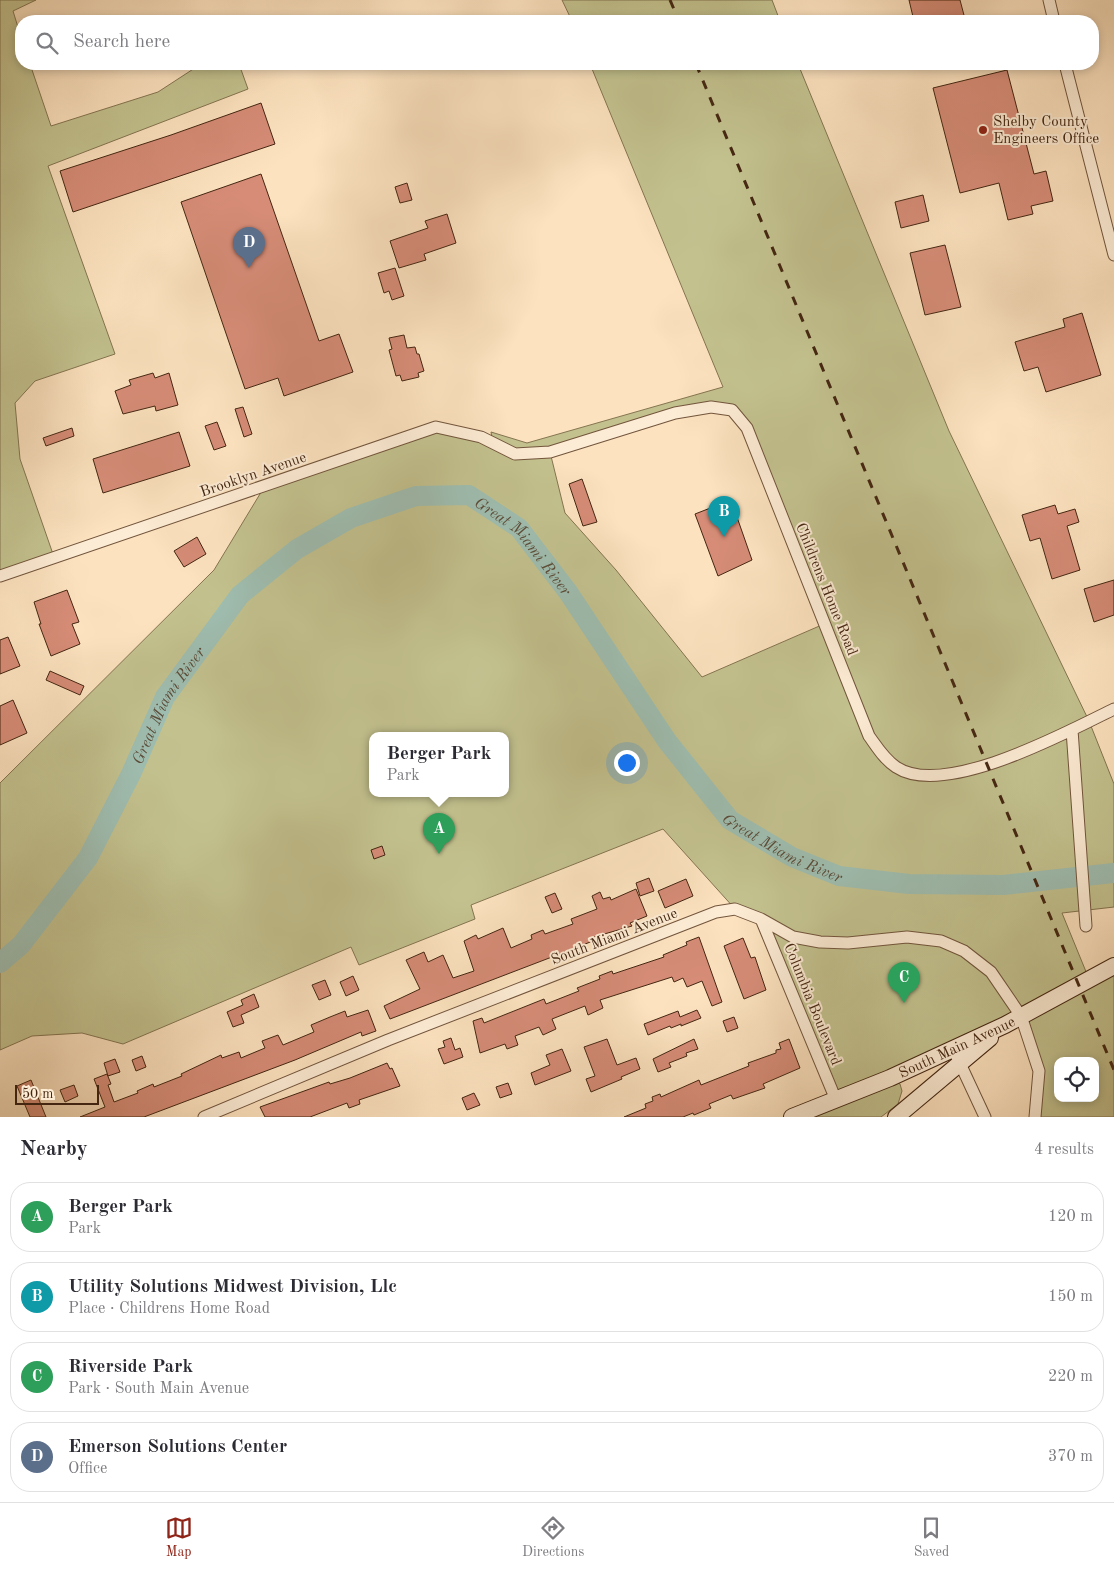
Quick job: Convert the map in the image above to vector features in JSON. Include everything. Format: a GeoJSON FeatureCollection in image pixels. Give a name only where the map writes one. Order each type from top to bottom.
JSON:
{"type":"FeatureCollection","features":[{"type":"Feature","properties":{"kind":"main road","name":"South Main Avenue"},"geometry":{"type":"LineString","coordinates":[[792,1117],[953,1049],[1021,1016],[1114,966]]}},
{"type":"Feature","properties":{"kind":"main road"},"geometry":{"type":"LineString","coordinates":[[896,1117],[1005,1024]]}},
{"type":"Feature","properties":{"kind":"street"},"geometry":{"type":"LineString","coordinates":[[1049,0],[1053,15]]}},
{"type":"Feature","properties":{"kind":"street"},"geometry":{"type":"LineString","coordinates":[[1067,70],[1114,255]]}},
{"type":"Feature","properties":{"kind":"street","name":"Childrens Home Road"},"geometry":{"type":"LineString","coordinates":[[515,454],[550,452],[675,413],[711,407],[732,410],[747,428],[869,736],[882,755],[897,768],[915,775],[936,776],[961,772],[998,761],[1072,730],[1114,709]]}},
{"type":"Feature","properties":{"kind":"street","name":"Brooklyn Avenue"},"geometry":{"type":"LineString","coordinates":[[0,576],[436,427],[481,437],[515,454]]}},
{"type":"Feature","properties":{"kind":"street"},"geometry":{"type":"LineString","coordinates":[[1072,730],[1086,926]]}},
{"type":"Feature","properties":{"kind":"street","name":"South Miami Avenue"},"geometry":{"type":"LineString","coordinates":[[208,1116],[388,1040],[716,912],[735,909],[761,918],[794,937],[820,942],[848,943],[907,937],[940,941],[964,951],[991,972],[1021,1016],[1039,1071],[1034,1117]]}},
{"type":"Feature","properties":{"kind":"street","name":"Columbia Boulevard"},"geometry":{"type":"LineString","coordinates":[[761,918],[836,1100]]}},
{"type":"Feature","properties":{"kind":"street"},"geometry":{"type":"LineString","coordinates":[[953,1049],[986,1117]]}},
{"type":"Feature","properties":{"kind":"shaded area"},"geometry":{"type":"Polygon","coordinates":[[[0,0],[36,0],[13,11],[15,18],[15,70],[32,70],[51,126],[158,92],[192,70],[241,70],[248,89],[48,166],[115,354],[35,381],[15,403],[20,459],[54,557],[0,576],[0,0]]]}},
{"type":"Feature","properties":{"kind":"shaded area"},"geometry":{"type":"Polygon","coordinates":[[[562,0],[772,0],[778,15],[569,15],[562,0]]]}},
{"type":"Feature","properties":{"kind":"shaded area"},"geometry":{"type":"Polygon","coordinates":[[[592,70],[800,70],[949,431],[1089,721],[1114,784],[1114,907],[1062,913],[1089,979],[1114,966],[1114,1117],[1035,1117],[1039,1071],[1021,1016],[890,1079],[900,1084],[902,1091],[898,1104],[881,1117],[792,1117],[836,1100],[761,919],[735,909],[663,829],[471,905],[475,919],[359,965],[351,947],[123,1044],[82,1033],[32,1036],[0,1050],[0,783],[214,570],[266,484],[436,427],[493,443],[491,432],[527,443],[723,387],[592,70]],[[711,407],[550,452],[565,513],[616,570],[702,677],[824,624],[747,428],[732,410],[711,407]]]}},
{"type":"Feature","properties":{"kind":"building"},"geometry":{"type":"Polygon","coordinates":[[[909,0],[960,0],[964,15],[913,15],[909,0]]]}},
{"type":"Feature","properties":{"kind":"building","name":"Shelby County Engineers Office"},"geometry":{"type":"Polygon","coordinates":[[[1007,70],[1034,174],[1046,171],[1053,201],[1031,206],[1033,214],[1008,220],[999,183],[960,193],[933,88],[1007,70]]]}},
{"type":"Feature","properties":{"kind":"building"},"geometry":{"type":"Polygon","coordinates":[[[261,103],[275,144],[73,212],[60,171],[261,103]]]}},
{"type":"Feature","properties":{"kind":"building"},"geometry":{"type":"Polygon","coordinates":[[[261,174],[319,341],[339,334],[353,372],[284,396],[278,378],[245,389],[181,202],[261,174]]]}},
{"type":"Feature","properties":{"kind":"building"},"geometry":{"type":"Polygon","coordinates":[[[407,183],[412,200],[400,203],[395,187],[407,183]]]}},
{"type":"Feature","properties":{"kind":"building"},"geometry":{"type":"Polygon","coordinates":[[[923,195],[929,221],[901,228],[895,202],[923,195]]]}},
{"type":"Feature","properties":{"kind":"building"},"geometry":{"type":"Polygon","coordinates":[[[447,214],[456,243],[424,254],[426,260],[399,268],[390,241],[428,228],[425,221],[447,214]]]}},
{"type":"Feature","properties":{"kind":"building"},"geometry":{"type":"Polygon","coordinates":[[[945,245],[961,307],[925,315],[910,253],[945,245]]]}},
{"type":"Feature","properties":{"kind":"building"},"geometry":{"type":"Polygon","coordinates":[[[395,268],[404,296],[392,300],[389,291],[384,293],[378,273],[395,268]]]}},
{"type":"Feature","properties":{"kind":"building"},"geometry":{"type":"Polygon","coordinates":[[[1082,313],[1101,375],[1046,392],[1038,367],[1024,371],[1015,342],[1065,327],[1063,319],[1082,313]]]}},
{"type":"Feature","properties":{"kind":"building"},"geometry":{"type":"Polygon","coordinates":[[[404,335],[407,348],[415,347],[417,354],[419,354],[424,371],[418,373],[419,377],[402,381],[400,375],[396,376],[389,350],[392,349],[389,338],[404,335]]]}},
{"type":"Feature","properties":{"kind":"building"},"geometry":{"type":"Polygon","coordinates":[[[153,373],[155,378],[169,373],[178,405],[156,411],[155,406],[123,414],[115,391],[131,385],[129,380],[153,373]]]}},
{"type":"Feature","properties":{"kind":"building"},"geometry":{"type":"Polygon","coordinates":[[[243,407],[252,434],[244,437],[235,409],[243,407]]]}},
{"type":"Feature","properties":{"kind":"building"},"geometry":{"type":"Polygon","coordinates":[[[217,422],[226,446],[214,450],[205,426],[217,422]]]}},
{"type":"Feature","properties":{"kind":"building"},"geometry":{"type":"Polygon","coordinates":[[[72,428],[74,436],[46,446],[43,438],[72,428]]]}},
{"type":"Feature","properties":{"kind":"building"},"geometry":{"type":"Polygon","coordinates":[[[179,432],[190,466],[103,493],[93,459],[179,432]]]}},
{"type":"Feature","properties":{"kind":"building"},"geometry":{"type":"Polygon","coordinates":[[[582,479],[597,522],[583,526],[569,484],[582,479]]]}},
{"type":"Feature","properties":{"kind":"building"},"geometry":{"type":"Polygon","coordinates":[[[731,500],[752,560],[718,576],[695,514],[731,500]]]}},
{"type":"Feature","properties":{"kind":"building"},"geometry":{"type":"Polygon","coordinates":[[[1055,505],[1058,514],[1075,509],[1079,522],[1067,526],[1080,570],[1052,579],[1040,538],[1030,541],[1022,515],[1055,505]]]}},
{"type":"Feature","properties":{"kind":"building"},"geometry":{"type":"Polygon","coordinates":[[[197,537],[206,554],[184,567],[174,551],[197,537]]]}},
{"type":"Feature","properties":{"kind":"building"},"geometry":{"type":"Polygon","coordinates":[[[1114,580],[1114,615],[1094,622],[1084,589],[1114,580]]]}},
{"type":"Feature","properties":{"kind":"building"},"geometry":{"type":"Polygon","coordinates":[[[67,590],[79,622],[72,624],[80,644],[51,656],[39,624],[41,624],[34,602],[67,590]]]}},
{"type":"Feature","properties":{"kind":"building"},"geometry":{"type":"Polygon","coordinates":[[[8,637],[20,666],[0,674],[0,640],[8,637]]]}},
{"type":"Feature","properties":{"kind":"building"},"geometry":{"type":"Polygon","coordinates":[[[50,671],[84,686],[80,695],[46,680],[50,671]]]}},
{"type":"Feature","properties":{"kind":"building"},"geometry":{"type":"Polygon","coordinates":[[[13,700],[27,733],[0,745],[0,706],[13,700]]]}},
{"type":"Feature","properties":{"kind":"building"},"geometry":{"type":"Polygon","coordinates":[[[382,846],[385,855],[374,859],[371,850],[382,846]]]}},
{"type":"Feature","properties":{"kind":"building"},"geometry":{"type":"Polygon","coordinates":[[[649,878],[654,891],[640,896],[636,883],[649,878]]]}},
{"type":"Feature","properties":{"kind":"building"},"geometry":{"type":"Polygon","coordinates":[[[686,879],[693,896],[665,908],[658,891],[686,879]]]}},
{"type":"Feature","properties":{"kind":"building"},"geometry":{"type":"Polygon","coordinates":[[[636,889],[647,916],[630,923],[632,926],[594,937],[595,940],[578,947],[390,1019],[384,1006],[420,989],[406,960],[424,952],[428,962],[443,955],[453,978],[474,971],[464,941],[476,935],[478,939],[503,928],[511,948],[532,939],[531,935],[543,930],[545,934],[573,924],[571,919],[597,909],[592,896],[600,892],[603,899],[610,897],[611,900],[636,889]]]}},
{"type":"Feature","properties":{"kind":"building"},"geometry":{"type":"Polygon","coordinates":[[[555,893],[562,909],[552,913],[545,897],[555,893]]]}},
{"type":"Feature","properties":{"kind":"building"},"geometry":{"type":"Polygon","coordinates":[[[699,937],[722,1002],[712,1006],[702,981],[687,987],[683,978],[674,982],[672,977],[600,1000],[603,1008],[588,1015],[585,1006],[552,1019],[556,1029],[543,1035],[539,1027],[515,1036],[518,1045],[507,1049],[505,1044],[480,1053],[473,1021],[482,1018],[484,1023],[544,999],[546,1004],[579,991],[577,988],[600,979],[599,976],[612,971],[613,974],[664,957],[663,955],[687,945],[686,942],[699,937]]]}},
{"type":"Feature","properties":{"kind":"building"},"geometry":{"type":"Polygon","coordinates":[[[743,938],[751,958],[755,957],[766,990],[744,999],[724,946],[743,938]]]}},
{"type":"Feature","properties":{"kind":"building"},"geometry":{"type":"Polygon","coordinates":[[[353,976],[359,990],[346,996],[340,982],[353,976]]]}},
{"type":"Feature","properties":{"kind":"building"},"geometry":{"type":"Polygon","coordinates":[[[325,980],[331,995],[319,1000],[312,985],[325,980]]]}},
{"type":"Feature","properties":{"kind":"building"},"geometry":{"type":"Polygon","coordinates":[[[254,994],[259,1007],[241,1015],[244,1023],[233,1027],[227,1012],[243,1005],[241,1000],[254,994]]]}},
{"type":"Feature","properties":{"kind":"building"},"geometry":{"type":"Polygon","coordinates":[[[368,1010],[376,1031],[362,1036],[361,1032],[295,1060],[144,1117],[80,1117],[105,1107],[94,1079],[107,1074],[111,1084],[108,1085],[114,1102],[138,1093],[137,1091],[153,1084],[154,1087],[182,1076],[181,1074],[221,1055],[222,1058],[239,1052],[241,1058],[265,1048],[262,1041],[278,1035],[283,1045],[314,1032],[311,1025],[330,1017],[345,1011],[347,1017],[368,1010]]]}},
{"type":"Feature","properties":{"kind":"building"},"geometry":{"type":"Polygon","coordinates":[[[697,1010],[701,1018],[681,1026],[681,1024],[671,1028],[670,1026],[648,1035],[644,1024],[678,1011],[680,1017],[697,1010]]]}},
{"type":"Feature","properties":{"kind":"building"},"geometry":{"type":"Polygon","coordinates":[[[734,1017],[738,1028],[727,1032],[723,1021],[734,1017]]]}},
{"type":"Feature","properties":{"kind":"building"},"geometry":{"type":"Polygon","coordinates":[[[451,1038],[455,1050],[460,1048],[463,1057],[444,1064],[438,1049],[445,1047],[443,1041],[451,1038]]]}},
{"type":"Feature","properties":{"kind":"building"},"geometry":{"type":"Polygon","coordinates":[[[607,1039],[617,1065],[636,1058],[640,1069],[591,1092],[586,1079],[595,1076],[584,1047],[607,1039]]]}},
{"type":"Feature","properties":{"kind":"building"},"geometry":{"type":"Polygon","coordinates":[[[694,1039],[698,1049],[686,1053],[687,1056],[669,1063],[671,1067],[658,1072],[653,1059],[694,1039]]]}},
{"type":"Feature","properties":{"kind":"building"},"geometry":{"type":"Polygon","coordinates":[[[789,1039],[800,1068],[763,1084],[765,1088],[733,1099],[731,1095],[709,1104],[711,1108],[694,1115],[693,1113],[683,1117],[624,1117],[646,1108],[645,1104],[653,1101],[652,1097],[660,1094],[661,1097],[699,1080],[701,1085],[749,1066],[748,1063],[776,1053],[776,1050],[781,1049],[779,1043],[789,1039]]]}},
{"type":"Feature","properties":{"kind":"building"},"geometry":{"type":"Polygon","coordinates":[[[562,1049],[571,1071],[535,1085],[531,1073],[550,1065],[546,1055],[562,1049]]]}},
{"type":"Feature","properties":{"kind":"building"},"geometry":{"type":"Polygon","coordinates":[[[142,1056],[146,1067],[136,1071],[132,1060],[142,1056]]]}},
{"type":"Feature","properties":{"kind":"building"},"geometry":{"type":"Polygon","coordinates":[[[115,1059],[120,1072],[108,1076],[104,1063],[115,1059]]]}},
{"type":"Feature","properties":{"kind":"building"},"geometry":{"type":"Polygon","coordinates":[[[387,1063],[390,1069],[392,1068],[400,1086],[359,1100],[360,1104],[349,1108],[347,1103],[310,1117],[265,1117],[260,1107],[329,1082],[330,1084],[350,1078],[387,1063]]]}},
{"type":"Feature","properties":{"kind":"building"},"geometry":{"type":"Polygon","coordinates":[[[31,1080],[46,1117],[30,1117],[17,1086],[31,1080]]]}},
{"type":"Feature","properties":{"kind":"building"},"geometry":{"type":"Polygon","coordinates":[[[508,1083],[512,1094],[500,1098],[496,1087],[508,1083]]]}},
{"type":"Feature","properties":{"kind":"building"},"geometry":{"type":"Polygon","coordinates":[[[74,1085],[78,1096],[65,1102],[60,1090],[74,1085]]]}},
{"type":"Feature","properties":{"kind":"building"},"geometry":{"type":"Polygon","coordinates":[[[474,1093],[480,1105],[467,1110],[462,1098],[474,1093]]]}},
{"type":"Feature","properties":{"kind":"waterway","name":"Great Miami River"},"geometry":{"type":"LineString","coordinates":[[0,963],[21,945],[88,858],[131,774],[165,697],[240,595],[297,549],[351,518],[416,496],[469,495],[519,528],[568,592],[667,741],[730,820],[792,857],[839,876],[909,884],[1003,885],[1114,873]]}},
{"type":"Feature","properties":{"kind":"railway"},"geometry":{"type":"LineString","coordinates":[[670,0],[676,15]]}},
{"type":"Feature","properties":{"kind":"railway"},"geometry":{"type":"LineString","coordinates":[[698,70],[1114,1070]]}},
{"type":"Feature","properties":{"kind":"place","name":"Shelby County Engineers Office"},"geometry":{"type":"Point","coordinates":[983,130]}},
{"type":"Feature","properties":{"kind":"place","name":"Emerson Solutions Center"},"geometry":{"type":"Point","coordinates":[249,268]}},
{"type":"Feature","properties":{"kind":"place","name":"Utility Solutions Midwest Division, Llc"},"geometry":{"type":"Point","coordinates":[724,537]}},
{"type":"Feature","properties":{"kind":"place","name":"Berger Park"},"geometry":{"type":"Point","coordinates":[439,854]}},
{"type":"Feature","properties":{"kind":"place","name":"Riverside Park"},"geometry":{"type":"Point","coordinates":[904,1003]}}]}
